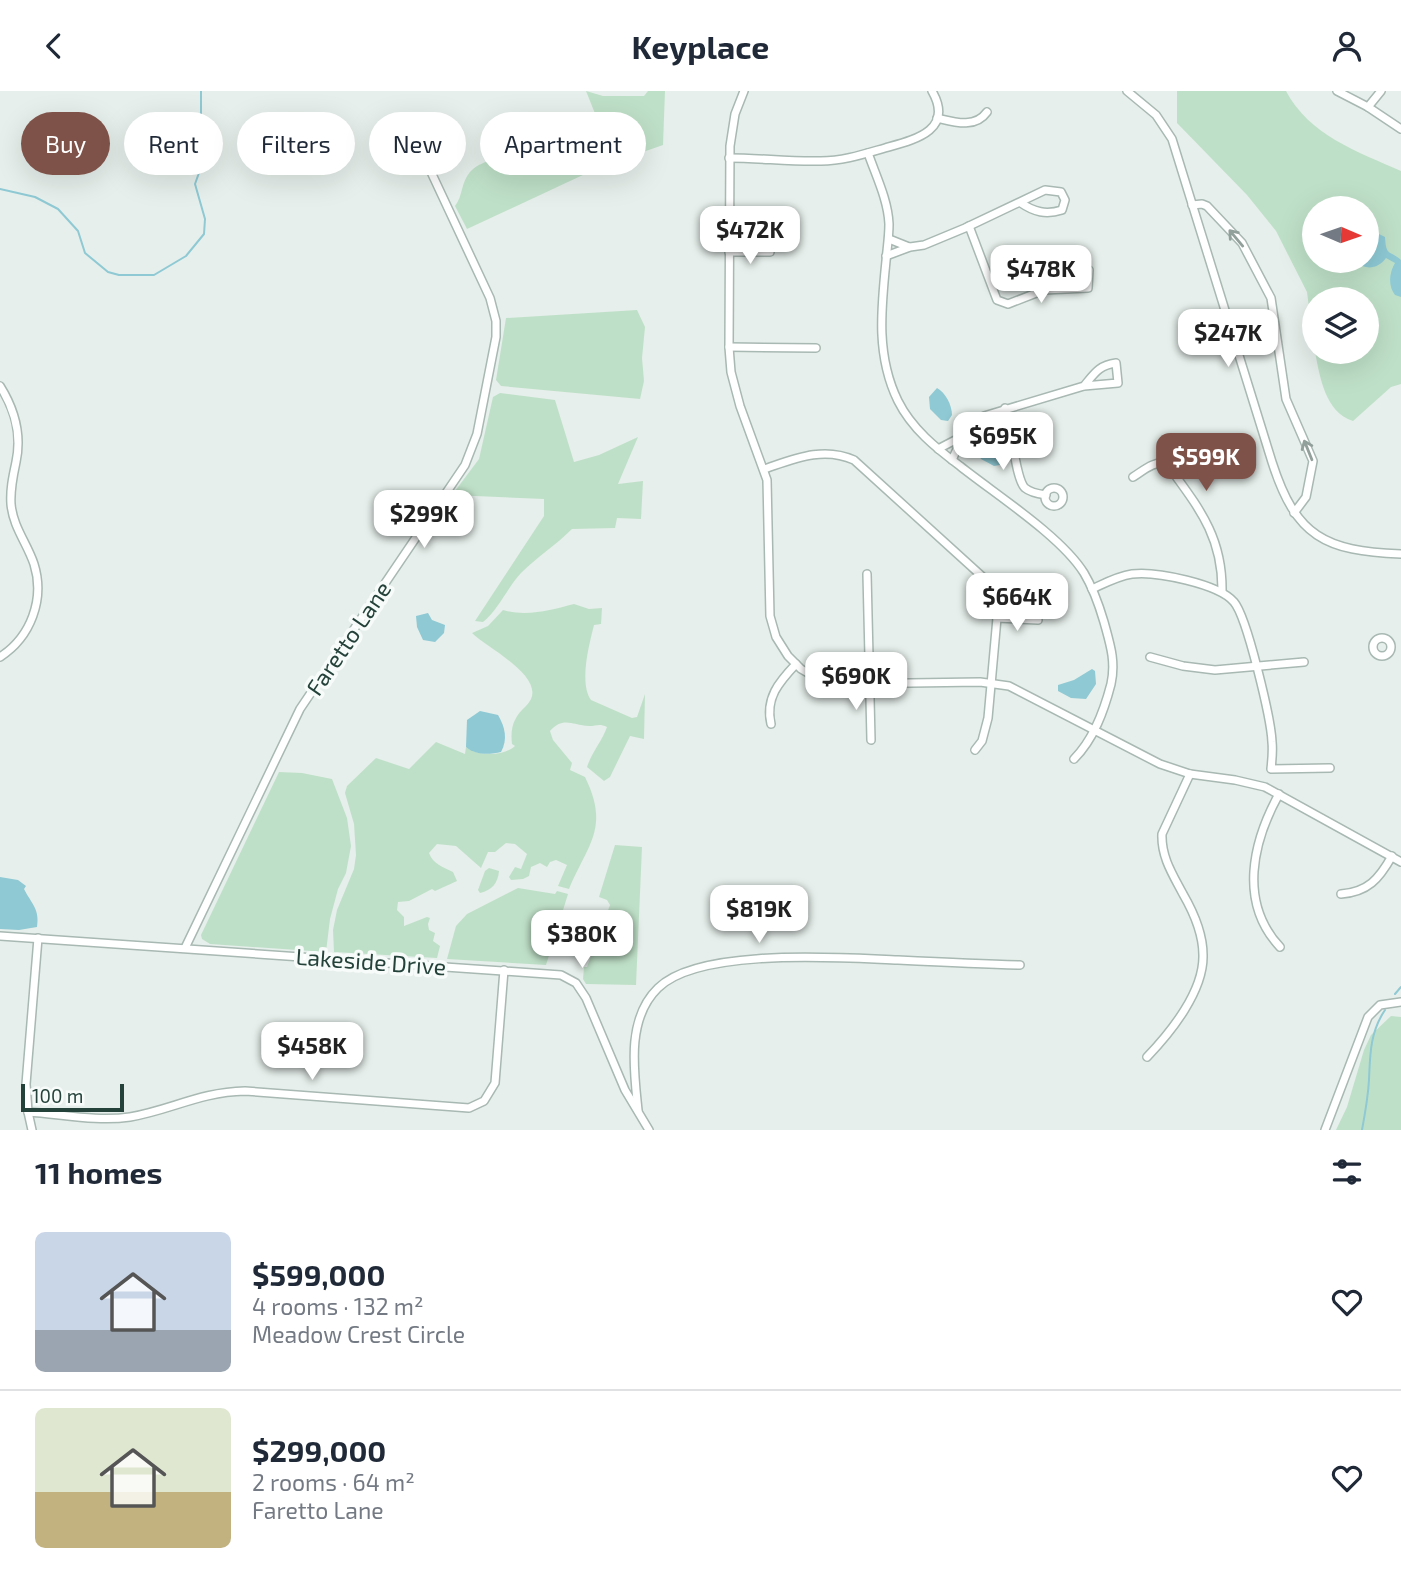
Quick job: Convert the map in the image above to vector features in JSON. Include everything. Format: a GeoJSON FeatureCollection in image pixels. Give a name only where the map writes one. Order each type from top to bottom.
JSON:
{"type":"FeatureCollection","features":[{"type":"Feature","properties":{"kind":"street"},"geometry":{"type":"LineString","coordinates":[[744,91],[732,131],[729,158],[729,347],[737,398],[764,468],[768,494],[770,616],[781,647],[810,675],[830,683],[991,683],[1020,690],[1160,764],[1190,774],[1250,782],[1279,794],[1401,862]]}},
{"type":"Feature","properties":{"kind":"street"},"geometry":{"type":"LineString","coordinates":[[729,158],[838,160],[924,135],[937,118],[937,103],[932,91]]}},
{"type":"Feature","properties":{"kind":"street"},"geometry":{"type":"LineString","coordinates":[[1127,91],[1156,115],[1169,132],[1276,476],[1286,500],[1294,513],[1316,535],[1337,546],[1359,551],[1401,554]]}},
{"type":"Feature","properties":{"kind":"street"},"geometry":{"type":"LineString","coordinates":[[1138,100],[1143,91]]}},
{"type":"Feature","properties":{"kind":"street"},"geometry":{"type":"LineString","coordinates":[[1337,91],[1401,129]]}},
{"type":"Feature","properties":{"kind":"street"},"geometry":{"type":"LineString","coordinates":[[1368,107],[1381,91]]}},
{"type":"Feature","properties":{"kind":"street"},"geometry":{"type":"LineString","coordinates":[[937,118],[954,122],[974,122],[983,118],[987,111]]}},
{"type":"Feature","properties":{"kind":"street"},"geometry":{"type":"LineString","coordinates":[[868,153],[888,211],[889,239],[881,339],[887,372],[899,404],[920,433],[937,449],[1072,557],[1099,606],[1114,663],[1097,731],[1073,758]]}},
{"type":"Feature","properties":{"kind":"street","name":"Faretto Lane"},"geometry":{"type":"LineString","coordinates":[[185,949],[300,709],[465,465],[474,446],[496,337],[494,308],[433,175]]}},
{"type":"Feature","properties":{"kind":"street"},"geometry":{"type":"LineString","coordinates":[[886,256],[924,245],[1045,190],[1061,192],[1065,200],[1062,210],[1049,213],[1029,209],[1021,203]]}},
{"type":"Feature","properties":{"kind":"street"},"geometry":{"type":"LineString","coordinates":[[1192,205],[1207,206],[1238,239],[1271,298],[1286,400],[1313,461],[1306,497],[1294,513]]}},
{"type":"Feature","properties":{"kind":"street"},"geometry":{"type":"LineString","coordinates":[[969,226],[997,300],[1002,303],[1044,290],[1076,288]]}},
{"type":"Feature","properties":{"kind":"street"},"geometry":{"type":"LineString","coordinates":[[889,239],[910,247]]}},
{"type":"Feature","properties":{"kind":"street"},"geometry":{"type":"LineString","coordinates":[[729,252],[771,252]]}},
{"type":"Feature","properties":{"kind":"street"},"geometry":{"type":"LineString","coordinates":[[729,347],[816,348]]}},
{"type":"Feature","properties":{"kind":"street"},"geometry":{"type":"LineString","coordinates":[[937,449],[963,436],[984,416],[1005,408],[1084,386],[1118,383],[1116,363],[1097,369],[1084,386]]}},
{"type":"Feature","properties":{"kind":"street"},"geometry":{"type":"LineString","coordinates":[[0,386],[14,413],[18,434],[19,447],[10,491],[12,513],[34,564],[38,593],[29,626],[14,646],[0,657]]}},
{"type":"Feature","properties":{"kind":"street"},"geometry":{"type":"LineString","coordinates":[[1005,408],[1014,441],[1020,481],[1030,492],[1046,495]]}},
{"type":"Feature","properties":{"kind":"street"},"geometry":{"type":"LineString","coordinates":[[952,460],[963,436]]}},
{"type":"Feature","properties":{"kind":"street"},"geometry":{"type":"LineString","coordinates":[[764,468],[815,453],[836,453],[854,460],[979,572],[995,598],[997,618],[985,732],[975,750]]}},
{"type":"Feature","properties":{"kind":"street"},"geometry":{"type":"LineString","coordinates":[[1133,477],[1153,465],[1161,462],[1167,464],[1200,509],[1213,534],[1220,561],[1222,592]]}},
{"type":"Feature","properties":{"kind":"street"},"geometry":{"type":"LineString","coordinates":[[1092,589],[1121,577],[1144,573],[1222,592],[1234,602],[1242,616],[1270,727],[1273,754],[1271,769],[1330,768]]}},
{"type":"Feature","properties":{"kind":"street"},"geometry":{"type":"LineString","coordinates":[[867,574],[871,740]]}},
{"type":"Feature","properties":{"kind":"street"},"geometry":{"type":"LineString","coordinates":[[997,618],[1038,620]]}},
{"type":"Feature","properties":{"kind":"street"},"geometry":{"type":"LineString","coordinates":[[1390,650],[1401,653]]}},
{"type":"Feature","properties":{"kind":"street"},"geometry":{"type":"LineString","coordinates":[[1150,657],[1199,669],[1231,669],[1304,662]]}},
{"type":"Feature","properties":{"kind":"street"},"geometry":{"type":"LineString","coordinates":[[771,724],[769,715],[772,696],[781,680],[796,664]]}},
{"type":"Feature","properties":{"kind":"street"},"geometry":{"type":"LineString","coordinates":[[1147,1057],[1178,1019],[1202,970],[1200,931],[1164,856],[1162,845],[1162,834],[1190,774]]}},
{"type":"Feature","properties":{"kind":"street"},"geometry":{"type":"LineString","coordinates":[[1279,794],[1261,830],[1254,872],[1261,913],[1272,938],[1280,947]]}},
{"type":"Feature","properties":{"kind":"street"},"geometry":{"type":"LineString","coordinates":[[1341,894],[1368,888],[1382,873],[1391,856]]}},
{"type":"Feature","properties":{"kind":"street","name":"Lakeside Drive"},"geometry":{"type":"LineString","coordinates":[[0,936],[561,975],[576,983],[590,1006],[625,1090],[649,1130]]}},
{"type":"Feature","properties":{"kind":"street"},"geometry":{"type":"LineString","coordinates":[[32,1130],[26,1084],[38,938]]}},
{"type":"Feature","properties":{"kind":"street"},"geometry":{"type":"LineString","coordinates":[[638,1114],[633,1065],[636,1035],[651,996],[659,986],[673,978],[727,963],[790,957],[1020,965]]}},
{"type":"Feature","properties":{"kind":"street"},"geometry":{"type":"LineString","coordinates":[[28,1112],[103,1118],[127,1117],[205,1095],[245,1091],[470,1108],[484,1101],[495,1083],[504,970]]}},
{"type":"Feature","properties":{"kind":"street"},"geometry":{"type":"LineString","coordinates":[[1325,1130],[1368,1017],[1380,1005],[1401,1002]]}},
{"type":"Feature","properties":{"kind":"green space"},"geometry":{"type":"Polygon","coordinates":[[[586,91],[603,96],[644,96],[648,91],[665,91],[663,145],[646,151],[646,112],[594,112],[586,91]]]}},
{"type":"Feature","properties":{"kind":"green space"},"geometry":{"type":"Polygon","coordinates":[[[1177,91],[1286,91],[1296,106],[1321,131],[1352,149],[1401,171],[1401,384],[1391,387],[1353,421],[1336,410],[1330,402],[1318,364],[1379,364],[1379,287],[1304,287],[1276,231],[1247,195],[1177,123],[1177,91]]]}},
{"type":"Feature","properties":{"kind":"green space"},"geometry":{"type":"Polygon","coordinates":[[[479,165],[480,175],[583,175],[467,229],[455,206],[465,180],[479,165]]]}},
{"type":"Feature","properties":{"kind":"green space"},"geometry":{"type":"Polygon","coordinates":[[[637,310],[645,327],[642,358],[644,381],[640,399],[501,386],[496,380],[506,318],[637,310]]]}},
{"type":"Feature","properties":{"kind":"green space"},"geometry":{"type":"Polygon","coordinates":[[[500,393],[555,400],[574,462],[599,455],[638,437],[618,484],[643,481],[641,519],[617,518],[615,528],[572,529],[521,573],[483,622],[475,621],[544,516],[544,499],[452,495],[479,459],[493,397],[500,393]]]}},
{"type":"Feature","properties":{"kind":"green space"},"geometry":{"type":"Polygon","coordinates":[[[574,604],[589,609],[602,608],[601,624],[594,625],[586,664],[587,693],[591,700],[632,718],[637,717],[645,694],[644,739],[630,736],[610,777],[604,781],[587,767],[607,727],[564,723],[550,731],[553,740],[572,763],[570,770],[585,777],[596,810],[594,835],[569,889],[558,886],[567,865],[556,860],[550,862],[547,867],[540,863],[531,867],[529,876],[523,879],[511,880],[509,877],[515,867],[521,869],[527,854],[515,844],[506,843],[495,852],[488,852],[481,868],[456,846],[437,844],[429,853],[431,857],[439,865],[453,872],[457,881],[435,891],[432,889],[409,901],[398,902],[397,910],[404,917],[404,926],[430,918],[429,930],[435,933],[433,941],[440,946],[437,958],[334,952],[333,930],[337,910],[354,869],[356,855],[354,824],[345,793],[347,786],[376,758],[409,769],[436,742],[465,754],[466,747],[491,754],[504,752],[515,746],[512,744],[512,727],[532,696],[531,686],[515,665],[472,633],[488,626],[503,610],[530,613],[574,604]]]}},
{"type":"Feature","properties":{"kind":"green space"},"geometry":{"type":"Polygon","coordinates":[[[279,772],[332,779],[347,818],[351,846],[346,873],[338,889],[330,919],[326,952],[210,944],[202,939],[201,935],[279,772]]]}},
{"type":"Feature","properties":{"kind":"green space"},"geometry":{"type":"Polygon","coordinates":[[[615,845],[642,847],[636,985],[586,984],[583,979],[584,967],[587,967],[610,905],[607,900],[599,897],[615,845]]]}},
{"type":"Feature","properties":{"kind":"green space"},"geometry":{"type":"Polygon","coordinates":[[[489,868],[499,871],[497,879],[491,888],[480,893],[478,890],[485,871],[489,868]]]}},
{"type":"Feature","properties":{"kind":"green space"},"geometry":{"type":"Polygon","coordinates":[[[518,888],[568,894],[546,965],[447,959],[456,926],[467,914],[518,888]]]}},
{"type":"Feature","properties":{"kind":"green space"},"geometry":{"type":"Polygon","coordinates":[[[1391,1016],[1401,1017],[1401,1130],[1336,1130],[1347,1107],[1371,1035],[1391,1016]]]}},
{"type":"Feature","properties":{"kind":"water"},"geometry":{"type":"Polygon","coordinates":[[[1379,234],[1385,237],[1388,250],[1401,260],[1401,297],[1395,295],[1390,284],[1395,263],[1386,258],[1379,265],[1379,234]]]}},
{"type":"Feature","properties":{"kind":"water"},"geometry":{"type":"Polygon","coordinates":[[[937,388],[951,407],[952,415],[948,421],[941,420],[930,409],[929,397],[937,388]]]}},
{"type":"Feature","properties":{"kind":"water"},"geometry":{"type":"Polygon","coordinates":[[[990,428],[997,434],[996,448],[1004,459],[1000,465],[994,466],[981,459],[976,449],[980,435],[990,428]]]}},
{"type":"Feature","properties":{"kind":"water"},"geometry":{"type":"Polygon","coordinates":[[[1045,576],[1056,578],[1061,584],[1058,591],[1030,601],[1022,602],[1019,599],[1021,591],[1045,576]]]}},
{"type":"Feature","properties":{"kind":"water"},"geometry":{"type":"Polygon","coordinates":[[[428,613],[432,620],[445,625],[444,633],[435,642],[423,640],[417,627],[416,616],[428,613]]]}},
{"type":"Feature","properties":{"kind":"water"},"geometry":{"type":"Polygon","coordinates":[[[1092,669],[1095,671],[1096,684],[1086,699],[1071,698],[1058,691],[1058,685],[1074,680],[1092,669]]]}},
{"type":"Feature","properties":{"kind":"water"},"geometry":{"type":"Polygon","coordinates":[[[480,711],[498,715],[505,738],[501,752],[482,754],[466,747],[467,720],[480,711]]]}},
{"type":"Feature","properties":{"kind":"water"},"geometry":{"type":"Polygon","coordinates":[[[0,877],[18,880],[26,886],[24,889],[36,911],[37,927],[0,929],[0,877]]]}},
{"type":"Feature","properties":{"kind":"waterway"},"geometry":{"type":"LineString","coordinates":[[0,189],[35,197],[58,209],[78,231],[85,253],[108,272],[119,275],[154,275],[186,256],[204,234],[205,219],[195,184],[206,153],[201,91]]}},
{"type":"Feature","properties":{"kind":"waterway"},"geometry":{"type":"LineString","coordinates":[[1395,994],[1401,987]]}},
{"type":"Feature","properties":{"kind":"waterway"},"geometry":{"type":"LineString","coordinates":[[1362,1130],[1372,1044],[1376,1027],[1385,1010]]}}]}
